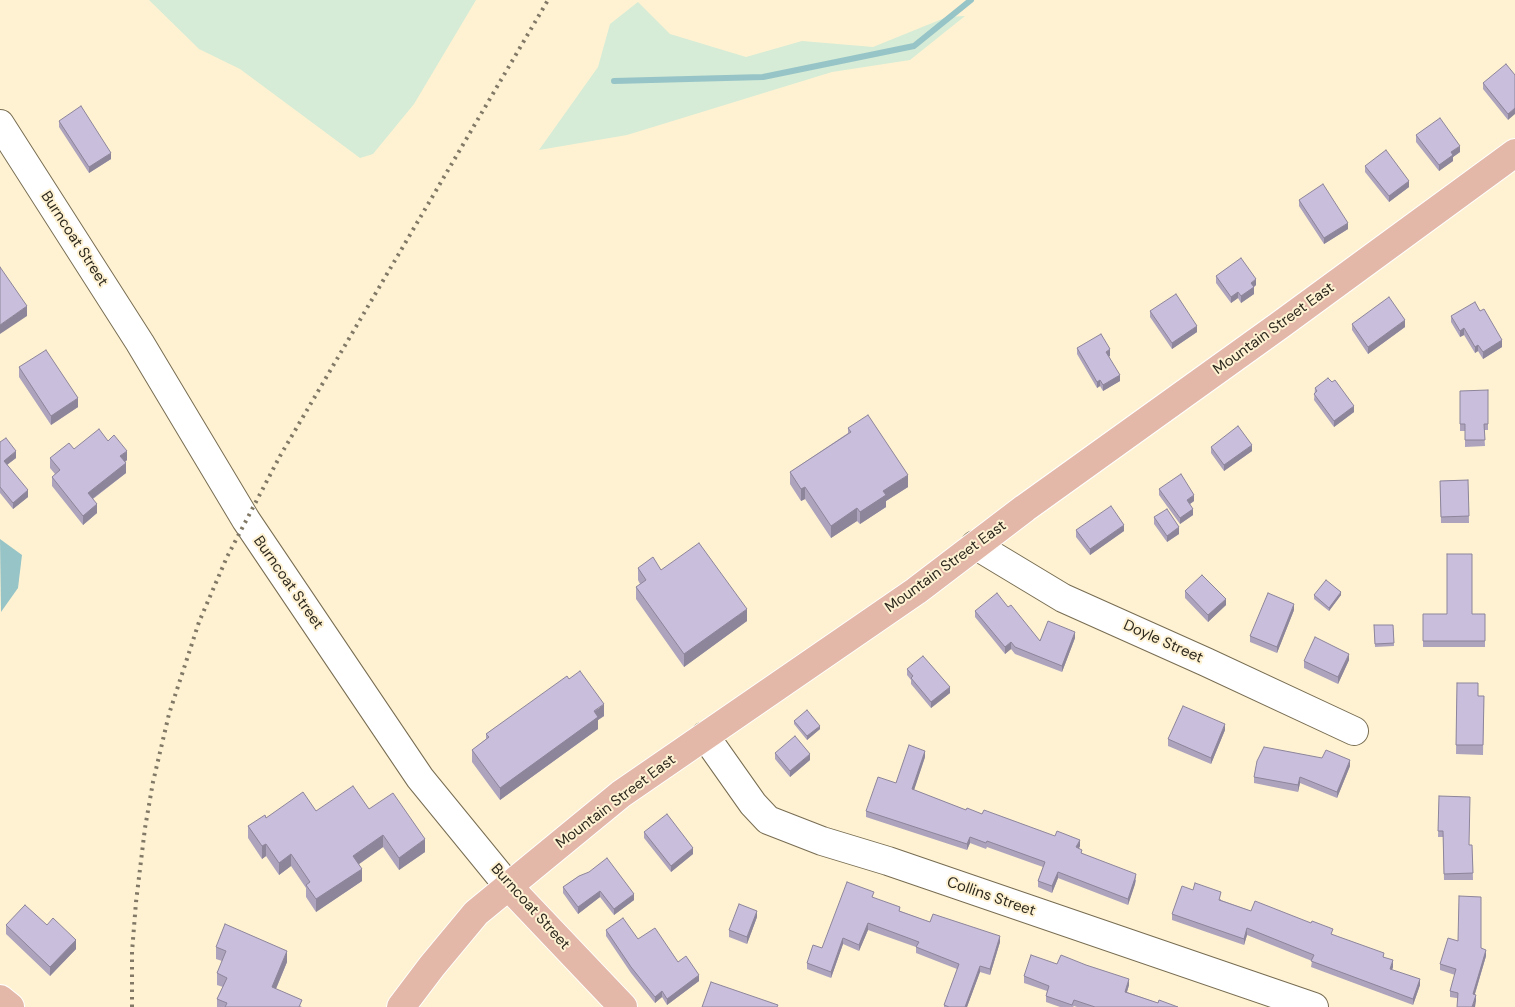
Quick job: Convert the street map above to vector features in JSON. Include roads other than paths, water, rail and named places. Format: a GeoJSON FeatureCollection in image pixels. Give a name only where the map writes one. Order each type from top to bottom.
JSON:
{"type":"FeatureCollection","features":[{"type":"Feature","properties":{"kind":"main road","name":"Mountain Street East"},"geometry":{"type":"LineString","coordinates":[[401,1007],[469,920],[622,794],[916,591],[1025,508],[1318,298],[1515,153]]}},
{"type":"Feature","properties":{"kind":"main road","name":"Burncoat Street"},"geometry":{"type":"LineString","coordinates":[[509,887],[623,1007]]}},
{"type":"Feature","properties":{"kind":"main road"},"geometry":{"type":"LineString","coordinates":[[0,999],[10,1007]]}},
{"type":"Feature","properties":{"kind":"street","name":"Burncoat Street"},"geometry":{"type":"LineString","coordinates":[[0,124],[140,343],[246,520],[420,778],[509,887]]}},
{"type":"Feature","properties":{"kind":"street","name":"Doyle Street"},"geometry":{"type":"LineString","coordinates":[[975,545],[1063,598],[1354,731]]}},
{"type":"Feature","properties":{"kind":"street","name":"Collins Street"},"geometry":{"type":"LineString","coordinates":[[705,736],[753,804],[768,820],[822,841],[888,861],[1314,1007]]}},
{"type":"Feature","properties":{"kind":"water"},"geometry":{"type":"Polygon","coordinates":[[[0,539],[22,555],[18,588],[1,612],[0,539]]]}},
{"type":"Feature","properties":{"kind":"waterway"},"geometry":{"type":"LineString","coordinates":[[614,81],[763,77],[914,46],[971,0]]}},
{"type":"Feature","properties":{"kind":"railway"},"geometry":{"type":"LineString","coordinates":[[132,1007],[132,952],[136,902],[153,782],[169,714],[199,622],[227,557],[280,456],[548,0]]}}]}
